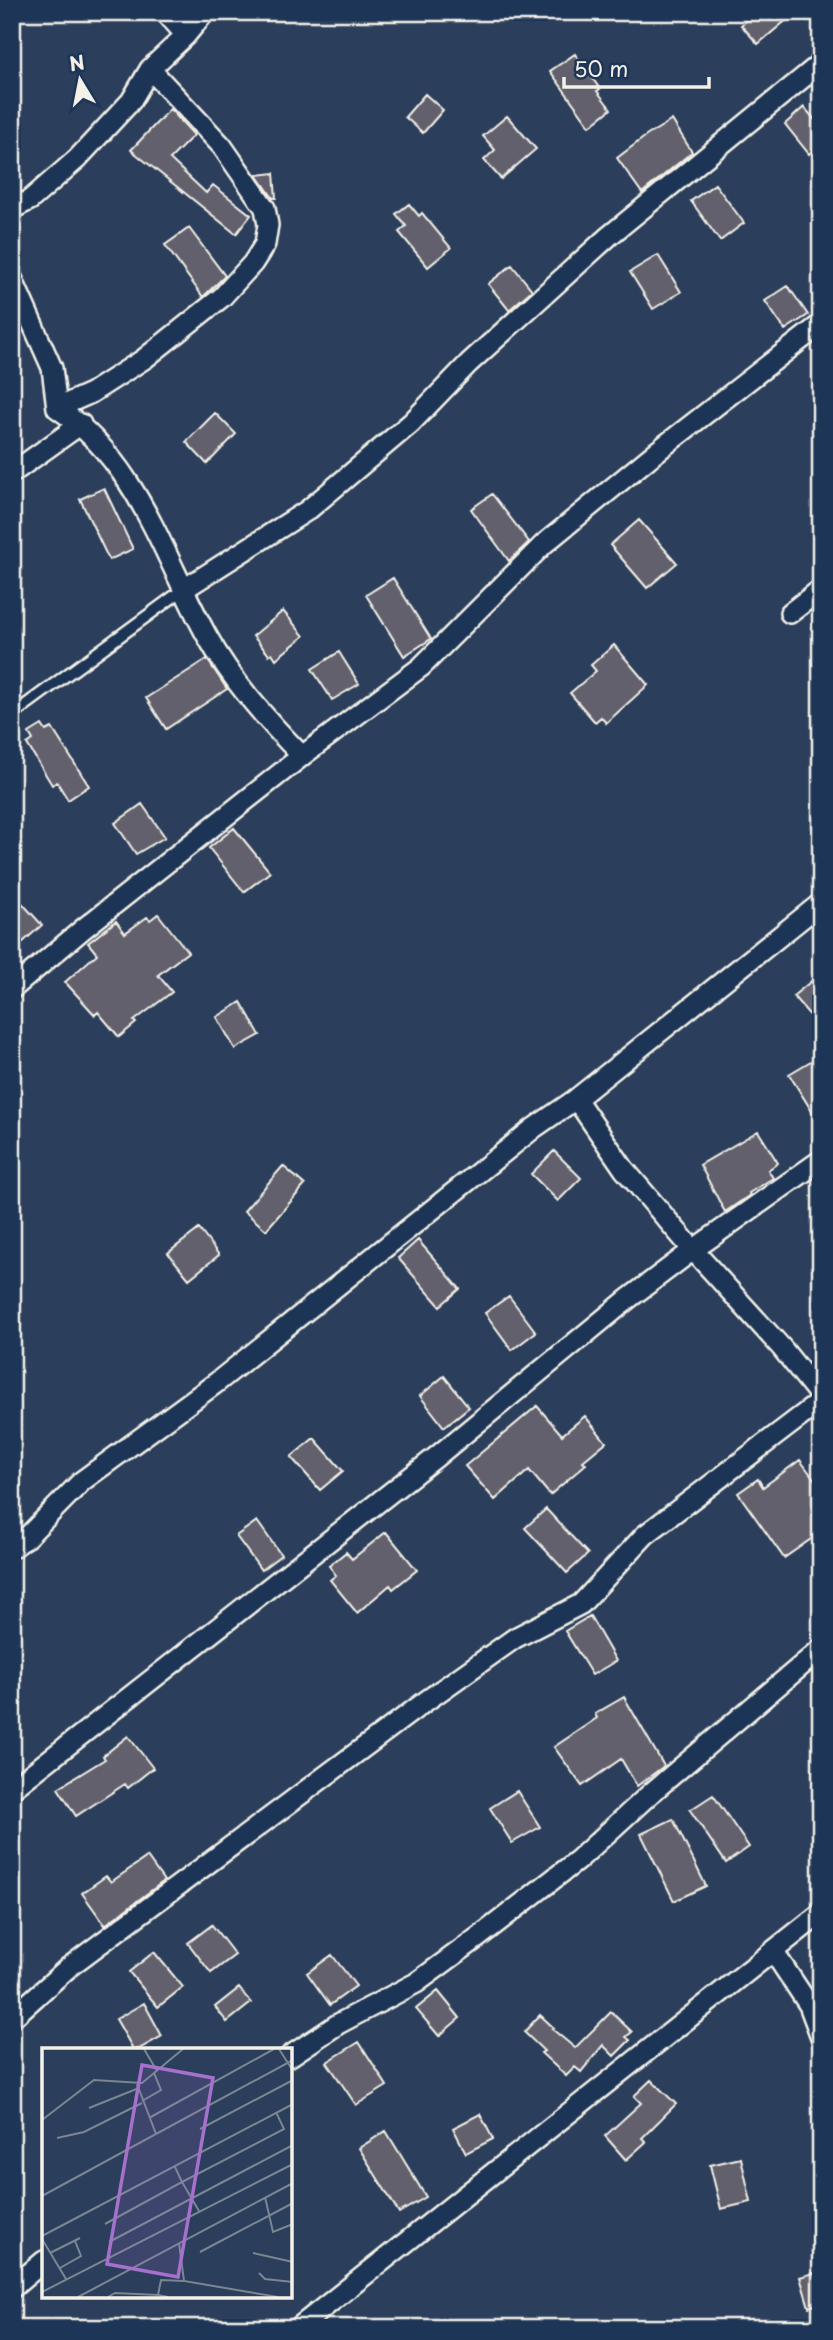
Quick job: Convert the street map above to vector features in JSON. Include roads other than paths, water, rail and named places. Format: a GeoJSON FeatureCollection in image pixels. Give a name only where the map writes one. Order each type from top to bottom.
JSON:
{"type":"FeatureCollection","features":[{"type":"Feature","properties":{"kind":"street"},"geometry":{"type":"LineString","coordinates":[[165,12],[186,36]]}},
{"type":"Feature","properties":{"kind":"street"},"geometry":{"type":"LineString","coordinates":[[12,209],[30,200],[77,159],[131,101],[150,69],[186,36],[205,12]]}},
{"type":"Feature","properties":{"kind":"street"},"geometry":{"type":"LineString","coordinates":[[184,589],[308,510],[411,423],[469,363],[609,236],[821,63]]}},
{"type":"Feature","properties":{"kind":"street"},"geometry":{"type":"LineString","coordinates":[[57,408],[91,393],[144,359],[222,297],[253,263],[265,244],[268,225],[265,208],[222,146],[150,69]]}},
{"type":"Feature","properties":{"kind":"street"},"geometry":{"type":"LineString","coordinates":[[12,278],[52,368],[57,408],[81,424],[126,478],[152,524],[207,637],[245,694],[302,756]]}},
{"type":"Feature","properties":{"kind":"street"},"geometry":{"type":"LineString","coordinates":[[12,989],[83,929],[302,756],[421,667],[544,544],[821,324]]}},
{"type":"Feature","properties":{"kind":"street"},"geometry":{"type":"LineString","coordinates":[[12,473],[81,424]]}},
{"type":"Feature","properties":{"kind":"street"},"geometry":{"type":"LineString","coordinates":[[790,613],[821,589]]}},
{"type":"Feature","properties":{"kind":"street"},"geometry":{"type":"LineString","coordinates":[[12,1548],[27,1537],[82,1481],[216,1383],[534,1128],[576,1099],[821,904]]}},
{"type":"Feature","properties":{"kind":"street"},"geometry":{"type":"LineString","coordinates":[[12,2018],[69,1966],[426,1701],[515,1638],[581,1604],[645,1535],[821,1399],[781,1348],[624,1169],[576,1099]]}},
{"type":"Feature","properties":{"kind":"street"},"geometry":{"type":"LineString","coordinates":[[12,1789],[436,1457],[628,1299],[821,1160]]}},
{"type":"Feature","properties":{"kind":"street"},"geometry":{"type":"LineString","coordinates":[[292,2055],[338,2024],[416,1983],[491,1928],[578,1860],[651,1793],[821,1649]]}},
{"type":"Feature","properties":{"kind":"street"},"geometry":{"type":"LineString","coordinates":[[298,2328],[821,1913]]}},
{"type":"Feature","properties":{"kind":"street"},"geometry":{"type":"LineString","coordinates":[[773,1951],[809,2005],[821,2037]]}},
{"type":"Feature","properties":{"kind":"street"},"geometry":{"type":"LineString","coordinates":[[12,2288],[42,2263]]}},
{"type":"Feature","properties":{"kind":"lane"},"geometry":{"type":"LineString","coordinates":[[12,715],[184,589]]}}]}
